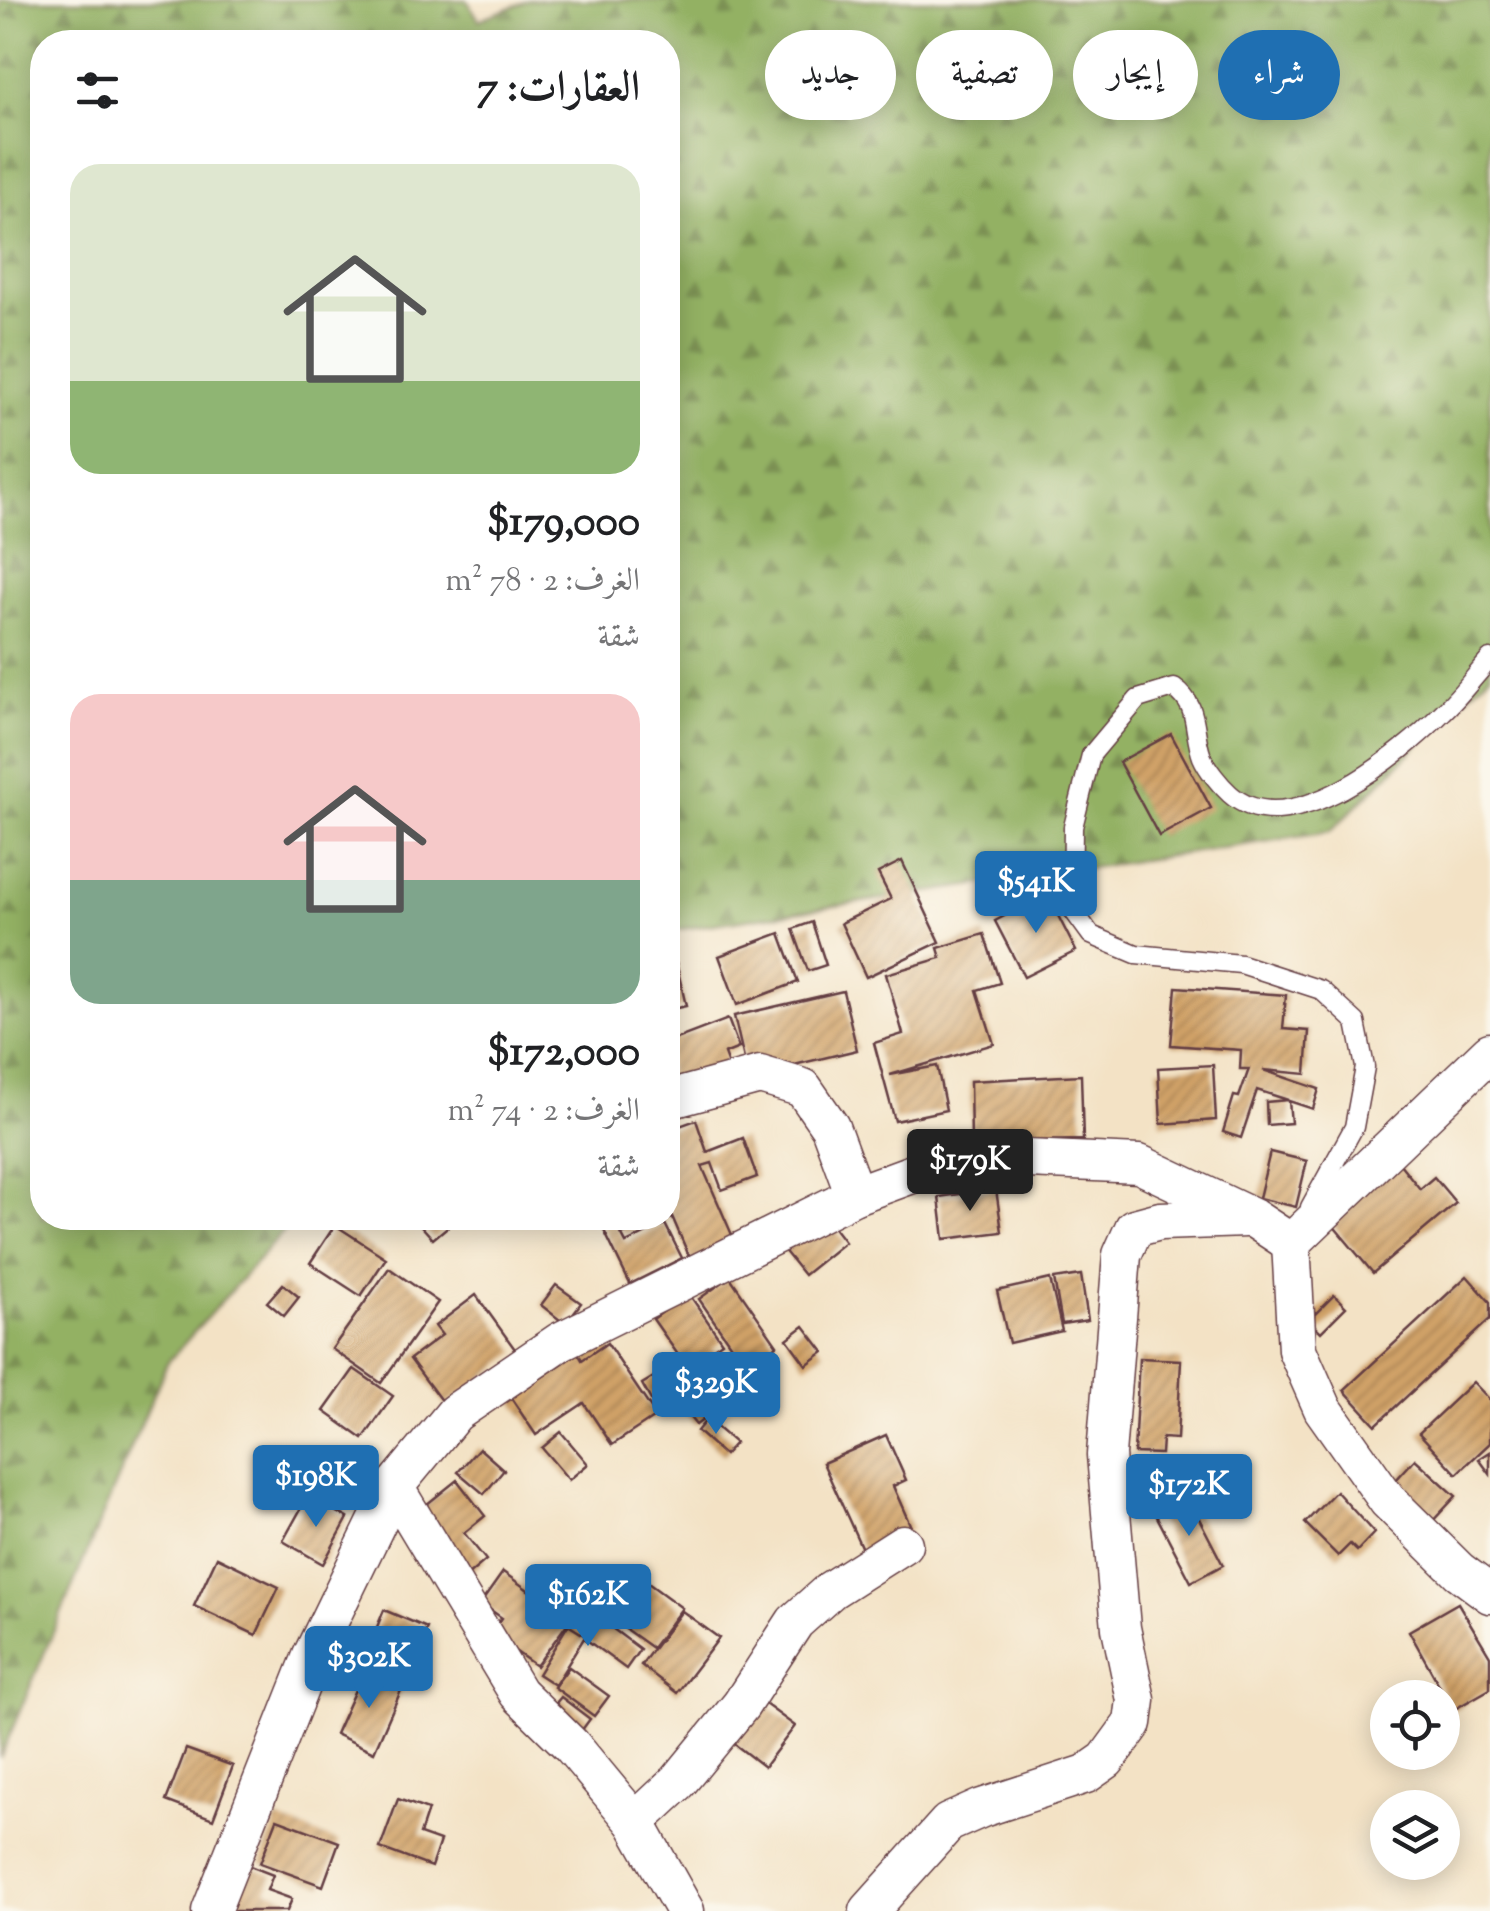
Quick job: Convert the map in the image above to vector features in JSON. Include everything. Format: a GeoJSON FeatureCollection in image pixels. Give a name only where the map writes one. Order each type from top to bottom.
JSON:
{"type":"FeatureCollection","features":[{"type":"Feature","properties":{"kind":"street"},"geometry":{"type":"LineString","coordinates":[[1490,1052],[1291,1243],[1296,1350],[1323,1410],[1388,1500],[1460,1571],[1490,1594]]}},
{"type":"Feature","properties":{"kind":"street"},"geometry":{"type":"LineString","coordinates":[[680,1097],[760,1075],[803,1088],[830,1127],[855,1195]]}},
{"type":"Feature","properties":{"kind":"street"},"geometry":{"type":"LineString","coordinates":[[211,1911],[312,1656],[394,1487],[455,1412],[561,1341],[855,1195],[961,1156],[1139,1164],[1253,1218],[1291,1243]]}},
{"type":"Feature","properties":{"kind":"street"},"geometry":{"type":"LineString","coordinates":[[869,1911],[948,1823],[1086,1774],[1106,1760],[1133,1723],[1136,1700],[1121,1628],[1106,1455],[1122,1256],[1134,1228],[1160,1221],[1253,1218]]}},
{"type":"Feature","properties":{"kind":"street"},"geometry":{"type":"LineString","coordinates":[[394,1487],[518,1692],[572,1746],[634,1822],[685,1911]]}},
{"type":"Feature","properties":{"kind":"street"},"geometry":{"type":"LineString","coordinates":[[634,1822],[678,1782],[741,1704],[795,1622],[831,1590],[903,1544]]}},
{"type":"Feature","properties":{"kind":"lane"},"geometry":{"type":"LineString","coordinates":[[1291,1243],[1354,1127],[1365,1067],[1356,1022],[1321,990],[1242,964],[1136,954],[1090,934],[1072,909],[1072,826],[1092,755],[1138,700],[1174,688],[1194,710],[1202,756],[1230,794],[1248,805],[1270,810],[1296,806],[1332,796],[1380,765],[1444,712],[1490,659]]}},
{"type":"Feature","properties":{"kind":"green space"},"geometry":{"type":"Polygon","coordinates":[[[0,0],[467,0],[479,20],[529,0],[1490,0],[1490,674],[1330,832],[680,929],[680,30],[30,30],[30,1230],[284,1230],[167,1363],[0,1758],[0,0]]]}},
{"type":"Feature","properties":{"kind":"building"},"geometry":{"type":"Polygon","coordinates":[[[1171,734],[1211,808],[1159,836],[1119,762],[1171,734]]]}},
{"type":"Feature","properties":{"kind":"building"},"geometry":{"type":"Polygon","coordinates":[[[902,861],[940,942],[866,977],[841,923],[891,899],[878,873],[902,861]]]}},
{"type":"Feature","properties":{"kind":"building"},"geometry":{"type":"Polygon","coordinates":[[[1047,894],[1076,951],[1024,977],[995,921],[1047,894]]]}},
{"type":"Feature","properties":{"kind":"building"},"geometry":{"type":"Polygon","coordinates":[[[812,922],[826,965],[808,971],[793,929],[812,922]]]}},
{"type":"Feature","properties":{"kind":"building"},"geometry":{"type":"Polygon","coordinates":[[[780,933],[798,982],[737,1005],[719,956],[780,933]]]}},
{"type":"Feature","properties":{"kind":"building"},"geometry":{"type":"Polygon","coordinates":[[[984,934],[1000,983],[977,990],[994,1044],[890,1075],[937,1066],[946,1110],[895,1121],[874,1043],[903,1034],[886,974],[941,958],[938,948],[984,934]]]}},
{"type":"Feature","properties":{"kind":"building"},"geometry":{"type":"Polygon","coordinates":[[[680,980],[686,1006],[680,1007],[680,980]]]}},
{"type":"Feature","properties":{"kind":"building"},"geometry":{"type":"Polygon","coordinates":[[[1176,987],[1286,995],[1283,1029],[1309,1031],[1306,1074],[1263,1070],[1319,1089],[1313,1109],[1289,1101],[1291,1123],[1267,1125],[1266,1102],[1288,1100],[1257,1090],[1241,1138],[1223,1132],[1234,1096],[1239,1097],[1249,1069],[1240,1069],[1241,1050],[1171,1045],[1176,987]]]}},
{"type":"Feature","properties":{"kind":"building"},"geometry":{"type":"Polygon","coordinates":[[[843,991],[857,1050],[748,1076],[734,1016],[843,991]]]}},
{"type":"Feature","properties":{"kind":"building"},"geometry":{"type":"Polygon","coordinates":[[[728,1019],[739,1048],[724,1054],[731,1073],[680,1092],[680,1037],[728,1019]]]}},
{"type":"Feature","properties":{"kind":"building"},"geometry":{"type":"Polygon","coordinates":[[[1213,1065],[1216,1120],[1161,1124],[1158,1068],[1213,1065]]]}},
{"type":"Feature","properties":{"kind":"building"},"geometry":{"type":"Polygon","coordinates":[[[1081,1075],[1083,1140],[971,1142],[970,1081],[1081,1075]]]}},
{"type":"Feature","properties":{"kind":"building"},"geometry":{"type":"Polygon","coordinates":[[[696,1120],[707,1152],[743,1138],[757,1177],[722,1190],[712,1163],[702,1166],[736,1244],[692,1263],[678,1230],[680,1126],[696,1120]]]}},
{"type":"Feature","properties":{"kind":"building"},"geometry":{"type":"Polygon","coordinates":[[[1270,1152],[1307,1161],[1296,1207],[1259,1198],[1270,1152]]]}},
{"type":"Feature","properties":{"kind":"building"},"geometry":{"type":"Polygon","coordinates":[[[1396,1159],[1420,1189],[1434,1177],[1456,1203],[1373,1273],[1326,1217],[1396,1159]]]}},
{"type":"Feature","properties":{"kind":"building"},"geometry":{"type":"Polygon","coordinates":[[[996,1189],[1002,1232],[944,1239],[939,1197],[996,1189]]]}},
{"type":"Feature","properties":{"kind":"building"},"geometry":{"type":"Polygon","coordinates":[[[825,1216],[845,1242],[804,1275],[783,1249],[825,1216]]]}},
{"type":"Feature","properties":{"kind":"building"},"geometry":{"type":"Polygon","coordinates":[[[332,1230],[343,1230],[386,1258],[361,1296],[310,1263],[332,1230]]]}},
{"type":"Feature","properties":{"kind":"building"},"geometry":{"type":"Polygon","coordinates":[[[425,1230],[444,1230],[433,1239],[425,1230]]]}},
{"type":"Feature","properties":{"kind":"building"},"geometry":{"type":"Polygon","coordinates":[[[604,1230],[619,1230],[626,1243],[653,1230],[668,1230],[682,1258],[630,1284],[604,1230]]]}},
{"type":"Feature","properties":{"kind":"building"},"geometry":{"type":"Polygon","coordinates":[[[389,1268],[438,1302],[381,1383],[332,1349],[389,1268]]]}},
{"type":"Feature","properties":{"kind":"building"},"geometry":{"type":"Polygon","coordinates":[[[1081,1275],[1088,1320],[1062,1324],[1054,1279],[1081,1275]]]}},
{"type":"Feature","properties":{"kind":"building"},"geometry":{"type":"Polygon","coordinates":[[[1467,1276],[1490,1302],[1490,1319],[1376,1425],[1344,1390],[1467,1276]]]}},
{"type":"Feature","properties":{"kind":"building"},"geometry":{"type":"Polygon","coordinates":[[[730,1277],[777,1345],[746,1367],[699,1299],[730,1277]]]}},
{"type":"Feature","properties":{"kind":"building"},"geometry":{"type":"Polygon","coordinates":[[[1050,1279],[1062,1331],[1009,1343],[997,1291],[1050,1279]]]}},
{"type":"Feature","properties":{"kind":"building"},"geometry":{"type":"Polygon","coordinates":[[[283,1284],[299,1297],[284,1316],[267,1302],[283,1284]]]}},
{"type":"Feature","properties":{"kind":"building"},"geometry":{"type":"Polygon","coordinates":[[[556,1285],[581,1303],[565,1324],[541,1305],[556,1285]]]}},
{"type":"Feature","properties":{"kind":"building"},"geometry":{"type":"Polygon","coordinates":[[[689,1294],[722,1342],[712,1349],[742,1390],[716,1409],[653,1319],[689,1294]]]}},
{"type":"Feature","properties":{"kind":"building"},"geometry":{"type":"Polygon","coordinates":[[[476,1295],[517,1352],[445,1406],[410,1359],[442,1335],[435,1326],[476,1295]]]}},
{"type":"Feature","properties":{"kind":"building"},"geometry":{"type":"Polygon","coordinates":[[[1334,1295],[1346,1307],[1321,1332],[1309,1320],[1334,1295]]]}},
{"type":"Feature","properties":{"kind":"building"},"geometry":{"type":"Polygon","coordinates":[[[804,1326],[824,1352],[806,1365],[787,1339],[804,1326]]]}},
{"type":"Feature","properties":{"kind":"building"},"geometry":{"type":"Polygon","coordinates":[[[607,1343],[656,1416],[612,1445],[584,1403],[536,1435],[511,1398],[578,1353],[582,1360],[607,1343]]]}},
{"type":"Feature","properties":{"kind":"building"},"geometry":{"type":"Polygon","coordinates":[[[1139,1358],[1181,1360],[1177,1439],[1162,1438],[1161,1454],[1134,1453],[1139,1358]]]}},
{"type":"Feature","properties":{"kind":"building"},"geometry":{"type":"Polygon","coordinates":[[[679,1362],[690,1380],[652,1402],[642,1384],[679,1362]]]}},
{"type":"Feature","properties":{"kind":"building"},"geometry":{"type":"Polygon","coordinates":[[[354,1369],[393,1396],[363,1439],[324,1411],[354,1369]]]}},
{"type":"Feature","properties":{"kind":"building"},"geometry":{"type":"Polygon","coordinates":[[[1473,1382],[1490,1400],[1490,1443],[1457,1474],[1419,1433],[1473,1382]]]}},
{"type":"Feature","properties":{"kind":"building"},"geometry":{"type":"Polygon","coordinates":[[[698,1397],[712,1413],[696,1425],[683,1409],[698,1397]]]}},
{"type":"Feature","properties":{"kind":"building"},"geometry":{"type":"Polygon","coordinates":[[[707,1419],[735,1443],[724,1455],[697,1431],[707,1419]]]}},
{"type":"Feature","properties":{"kind":"building"},"geometry":{"type":"Polygon","coordinates":[[[561,1432],[588,1464],[569,1480],[542,1448],[561,1432]]]}},
{"type":"Feature","properties":{"kind":"building"},"geometry":{"type":"Polygon","coordinates":[[[886,1435],[906,1480],[893,1486],[912,1529],[863,1551],[823,1463],[886,1435]]]}},
{"type":"Feature","properties":{"kind":"building"},"geometry":{"type":"Polygon","coordinates":[[[479,1448],[504,1470],[484,1494],[458,1472],[479,1448]]]}},
{"type":"Feature","properties":{"kind":"building"},"geometry":{"type":"Polygon","coordinates":[[[1490,1452],[1490,1474],[1479,1459],[1490,1452]]]}},
{"type":"Feature","properties":{"kind":"building"},"geometry":{"type":"Polygon","coordinates":[[[1415,1459],[1456,1496],[1428,1526],[1387,1490],[1415,1459]]]}},
{"type":"Feature","properties":{"kind":"building"},"geometry":{"type":"Polygon","coordinates":[[[457,1480],[485,1516],[464,1533],[486,1560],[467,1576],[416,1513],[457,1480]]]}},
{"type":"Feature","properties":{"kind":"building"},"geometry":{"type":"Polygon","coordinates":[[[1336,1491],[1374,1533],[1357,1551],[1350,1544],[1338,1556],[1305,1523],[1336,1491]]]}},
{"type":"Feature","properties":{"kind":"building"},"geometry":{"type":"Polygon","coordinates":[[[308,1496],[348,1518],[323,1564],[283,1541],[308,1496]]]}},
{"type":"Feature","properties":{"kind":"building"},"geometry":{"type":"Polygon","coordinates":[[[1188,1497],[1223,1565],[1191,1582],[1155,1513],[1188,1497]]]}},
{"type":"Feature","properties":{"kind":"building"},"geometry":{"type":"Polygon","coordinates":[[[217,1557],[279,1587],[256,1635],[194,1606],[217,1557]]]}},
{"type":"Feature","properties":{"kind":"building"},"geometry":{"type":"Polygon","coordinates":[[[503,1572],[570,1620],[536,1666],[491,1634],[502,1618],[481,1603],[503,1572]]]}},
{"type":"Feature","properties":{"kind":"building"},"geometry":{"type":"Polygon","coordinates":[[[633,1572],[682,1608],[652,1648],[603,1613],[633,1572]]]}},
{"type":"Feature","properties":{"kind":"building"},"geometry":{"type":"Polygon","coordinates":[[[1458,1603],[1490,1656],[1490,1689],[1460,1706],[1460,1680],[1436,1680],[1409,1631],[1458,1603]]]}},
{"type":"Feature","properties":{"kind":"building"},"geometry":{"type":"Polygon","coordinates":[[[384,1610],[427,1628],[413,1661],[370,1644],[384,1610]]]}},
{"type":"Feature","properties":{"kind":"building"},"geometry":{"type":"Polygon","coordinates":[[[682,1611],[719,1638],[677,1693],[641,1665],[682,1611]]]}},
{"type":"Feature","properties":{"kind":"building"},"geometry":{"type":"Polygon","coordinates":[[[597,1617],[640,1649],[626,1669],[584,1638],[555,1685],[538,1674],[568,1625],[584,1635],[597,1617]]]}},
{"type":"Feature","properties":{"kind":"building"},"geometry":{"type":"Polygon","coordinates":[[[569,1667],[609,1696],[594,1716],[554,1687],[569,1667]]]}},
{"type":"Feature","properties":{"kind":"building"},"geometry":{"type":"Polygon","coordinates":[[[364,1670],[402,1688],[374,1752],[335,1734],[364,1670]]]}},
{"type":"Feature","properties":{"kind":"building"},"geometry":{"type":"Polygon","coordinates":[[[754,1696],[795,1726],[764,1767],[724,1736],[754,1696]]]}},
{"type":"Feature","properties":{"kind":"building"},"geometry":{"type":"Polygon","coordinates":[[[561,1697],[590,1719],[576,1738],[546,1715],[561,1697]]]}},
{"type":"Feature","properties":{"kind":"building"},"geometry":{"type":"Polygon","coordinates":[[[186,1749],[233,1766],[213,1819],[166,1801],[186,1749]]]}},
{"type":"Feature","properties":{"kind":"building"},"geometry":{"type":"Polygon","coordinates":[[[398,1799],[428,1810],[420,1834],[440,1841],[431,1867],[380,1848],[398,1799]]]}},
{"type":"Feature","properties":{"kind":"building"},"geometry":{"type":"Polygon","coordinates":[[[277,1819],[339,1842],[323,1886],[260,1863],[277,1819]]]}},
{"type":"Feature","properties":{"kind":"building"},"geometry":{"type":"Polygon","coordinates":[[[242,1863],[273,1875],[267,1890],[292,1899],[287,1911],[223,1911],[242,1863]]]}}]}
